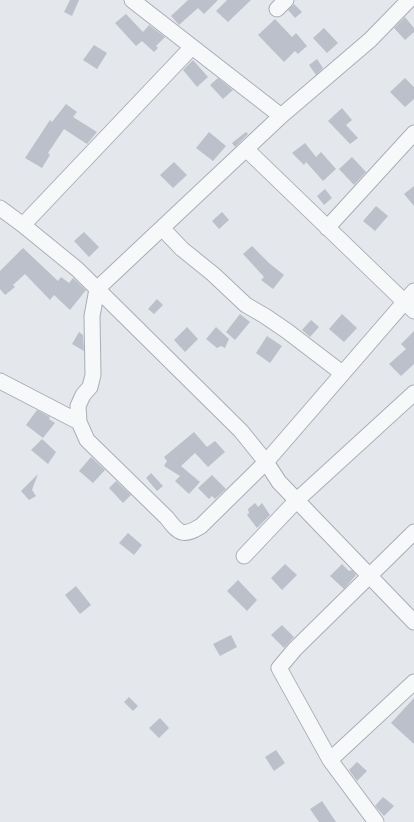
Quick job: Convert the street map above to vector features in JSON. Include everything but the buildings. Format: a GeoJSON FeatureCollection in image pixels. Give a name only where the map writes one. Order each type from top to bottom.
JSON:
{"type":"FeatureCollection","features":[{"type":"Feature","properties":{"kind":"street"},"geometry":{"type":"LineString","coordinates":[[132,0],[281,116]]}},
{"type":"Feature","properties":{"kind":"street"},"geometry":{"type":"LineString","coordinates":[[246,149],[327,228],[411,301],[342,373],[266,462],[201,526],[185,533],[176,530],[167,518],[87,440],[79,422],[78,406],[83,395],[90,387],[93,375],[92,316],[97,289],[281,116],[370,40],[409,0]]}},
{"type":"Feature","properties":{"kind":"street"},"geometry":{"type":"LineString","coordinates":[[23,225],[192,47]]}},
{"type":"Feature","properties":{"kind":"street"},"geometry":{"type":"LineString","coordinates":[[327,228],[414,133]]}},
{"type":"Feature","properties":{"kind":"street"},"geometry":{"type":"LineString","coordinates":[[0,208],[77,268],[241,431],[266,462],[279,482],[414,622]]}},
{"type":"Feature","properties":{"kind":"street"},"geometry":{"type":"LineString","coordinates":[[162,228],[182,249],[213,274],[246,305],[276,324],[342,373]]}},
{"type":"Feature","properties":{"kind":"street"},"geometry":{"type":"LineString","coordinates":[[0,381],[79,422]]}},
{"type":"Feature","properties":{"kind":"street"},"geometry":{"type":"LineString","coordinates":[[244,556],[297,500],[414,393]]}},
{"type":"Feature","properties":{"kind":"street"},"geometry":{"type":"LineString","coordinates":[[376,822],[330,760],[279,668],[295,649],[414,532]]}},
{"type":"Feature","properties":{"kind":"street"},"geometry":{"type":"LineString","coordinates":[[330,760],[414,682]]}}]}
